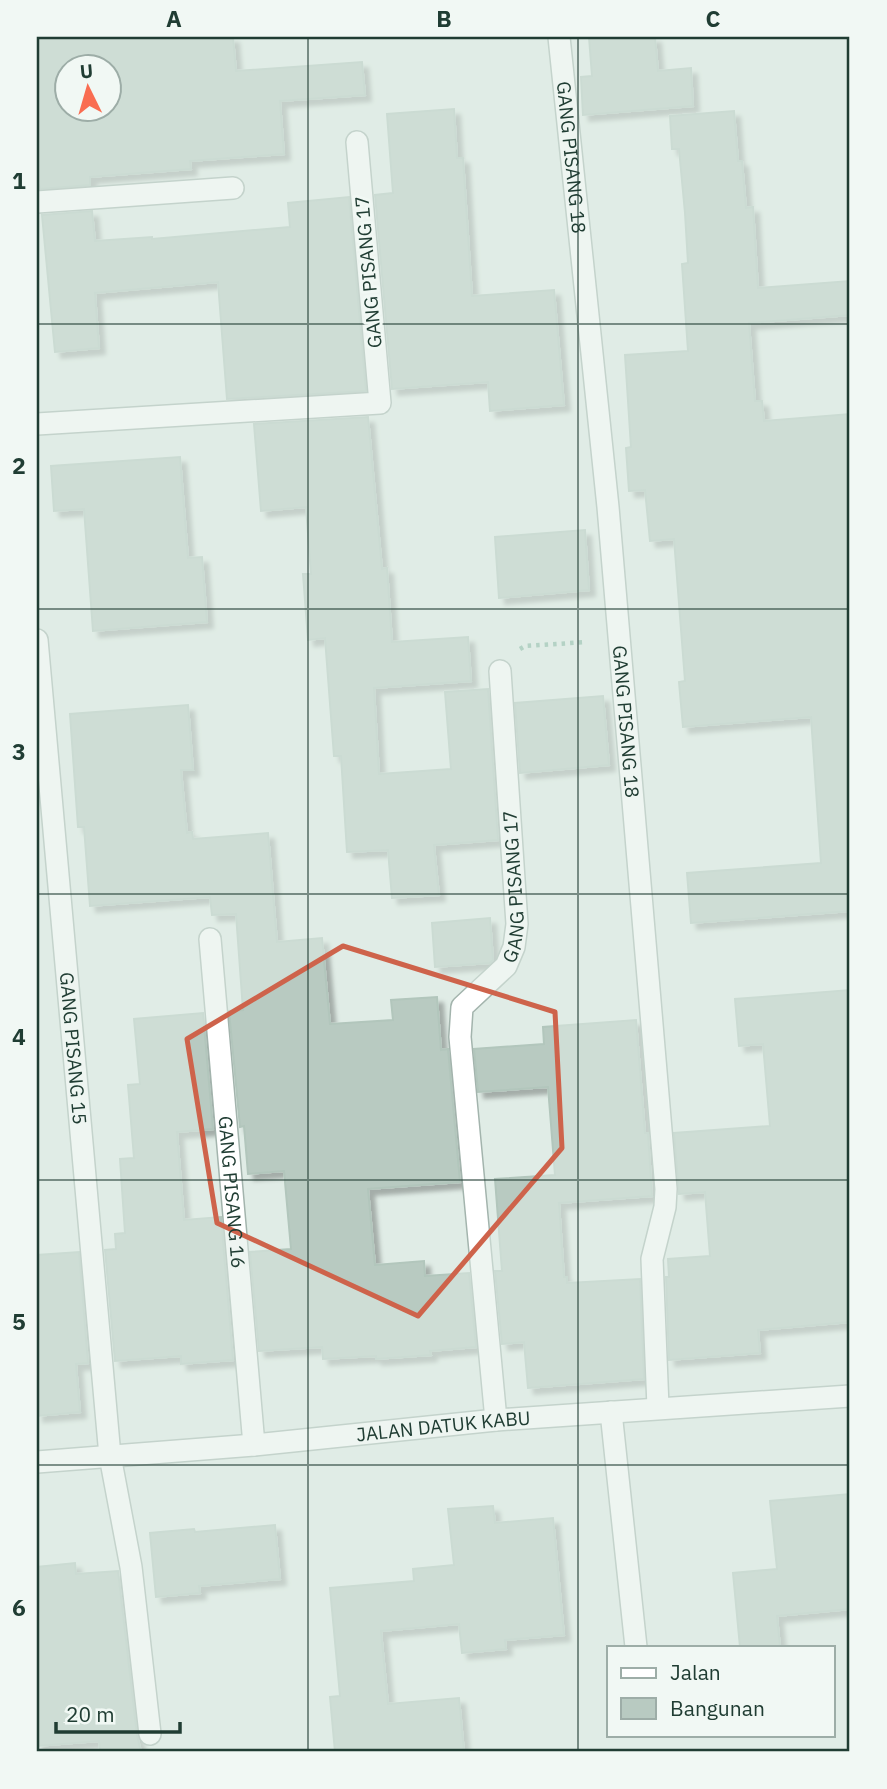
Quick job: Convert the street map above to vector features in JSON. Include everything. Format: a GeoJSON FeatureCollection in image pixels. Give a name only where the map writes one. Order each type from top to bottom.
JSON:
{"type":"FeatureCollection","features":[{"type":"Feature","properties":{"kind":"street","name":"GANG PISANG 18"},"geometry":{"type":"LineString","coordinates":[[559,37],[608,507],[666,1189],[665,1207],[652,1259],[658,1407]]}},
{"type":"Feature","properties":{"kind":"street","name":"GANG PISANG 17"},"geometry":{"type":"LineString","coordinates":[[37,424],[380,403],[357,142]]}},
{"type":"Feature","properties":{"kind":"street"},"geometry":{"type":"LineString","coordinates":[[37,202],[233,188]]}},
{"type":"Feature","properties":{"kind":"street","name":"GANG PISANG 15"},"geometry":{"type":"LineString","coordinates":[[37,640],[110,1456],[131,1567],[150,1734]]}},
{"type":"Feature","properties":{"kind":"street","name":"GANG PISANG 17"},"geometry":{"type":"LineString","coordinates":[[496,1420],[460,1037],[462,1007],[506,966],[514,947],[517,924],[500,671]]}},
{"type":"Feature","properties":{"kind":"street","name":"GANG PISANG 16"},"geometry":{"type":"LineString","coordinates":[[210,939],[254,1445]]}},
{"type":"Feature","properties":{"kind":"street","name":"JALAN DATUK KABU"},"geometry":{"type":"LineString","coordinates":[[37,1462],[254,1445],[496,1420],[850,1396]]}},
{"type":"Feature","properties":{"kind":"street"},"geometry":{"type":"LineString","coordinates":[[611,1412],[636,1646]]}},
{"type":"Feature","properties":{"kind":"path"},"geometry":{"type":"LineString","coordinates":[[500,671],[505,660],[525,646],[620,639]]}},
{"type":"Feature","properties":{"kind":"highlighted area"},"geometry":{"type":"Polygon","coordinates":[[[343,946],[555,1012],[562,1148],[418,1316],[217,1223],[187,1039],[343,946]]]}},
{"type":"Feature","properties":{"kind":"building"},"geometry":{"type":"Polygon","coordinates":[[[37,37],[233,37],[236,71],[362,62],[365,95],[280,101],[284,154],[190,161],[191,169],[90,177],[90,185],[40,189],[37,37]]]}},
{"type":"Feature","properties":{"kind":"building"},"geometry":{"type":"Polygon","coordinates":[[[589,37],[655,37],[658,71],[691,68],[693,106],[583,115],[581,77],[592,76],[589,37]]]}},
{"type":"Feature","properties":{"kind":"building"},"geometry":{"type":"Polygon","coordinates":[[[454,109],[457,158],[463,158],[472,296],[554,290],[564,405],[490,411],[488,382],[392,389],[375,195],[393,193],[387,114],[454,109]]]}},
{"type":"Feature","properties":{"kind":"building"},"geometry":{"type":"Polygon","coordinates":[[[734,111],[738,161],[742,161],[746,208],[753,207],[758,288],[850,281],[850,315],[749,323],[755,401],[762,401],[764,421],[850,414],[850,911],[691,923],[687,873],[821,863],[811,717],[683,727],[679,682],[685,681],[674,539],[650,541],[645,490],[629,491],[626,448],[631,447],[625,355],[688,351],[682,264],[688,263],[685,213],[679,149],[672,149],[670,116],[734,111]]]}},
{"type":"Feature","properties":{"kind":"building"},"geometry":{"type":"Polygon","coordinates":[[[349,197],[366,391],[227,399],[218,282],[95,293],[99,348],[55,352],[42,215],[92,211],[95,241],[152,239],[290,227],[288,203],[349,197]]]}},
{"type":"Feature","properties":{"kind":"building"},"geometry":{"type":"Polygon","coordinates":[[[368,417],[382,569],[387,568],[392,642],[468,637],[471,681],[374,688],[379,774],[451,769],[445,692],[488,689],[498,840],[434,845],[439,895],[392,898],[388,850],[347,852],[341,756],[334,756],[325,638],[308,640],[303,574],[311,574],[306,507],[261,511],[254,424],[368,417]]]}},
{"type":"Feature","properties":{"kind":"building"},"geometry":{"type":"Polygon","coordinates":[[[180,457],[188,558],[202,557],[207,622],[93,631],[84,509],[54,511],[51,466],[180,457]]]}},
{"type":"Feature","properties":{"kind":"building"},"geometry":{"type":"Polygon","coordinates":[[[585,530],[589,590],[499,598],[495,537],[585,530]]]}},
{"type":"Feature","properties":{"kind":"building"},"geometry":{"type":"Polygon","coordinates":[[[603,696],[609,765],[520,773],[515,703],[603,696]]]}},
{"type":"Feature","properties":{"kind":"building"},"geometry":{"type":"Polygon","coordinates":[[[188,705],[193,770],[181,770],[187,833],[192,832],[193,839],[268,833],[277,942],[322,938],[330,1024],[393,1020],[391,1000],[437,997],[441,1050],[448,1049],[460,1182],[368,1189],[375,1265],[424,1261],[425,1276],[469,1273],[476,1347],[430,1351],[431,1355],[376,1359],[376,1356],[323,1359],[322,1347],[259,1351],[250,1252],[291,1249],[284,1171],[248,1174],[244,1126],[240,1127],[229,1011],[243,1010],[236,914],[212,915],[210,897],[90,906],[84,827],[78,827],[70,714],[188,705]]]}},
{"type":"Feature","properties":{"kind":"building"},"geometry":{"type":"Polygon","coordinates":[[[490,918],[493,960],[490,963],[435,967],[432,923],[490,918]]]}},
{"type":"Feature","properties":{"kind":"building"},"geometry":{"type":"Polygon","coordinates":[[[850,990],[850,1322],[758,1330],[760,1353],[669,1360],[666,1277],[669,1277],[668,1259],[710,1256],[705,1192],[679,1194],[674,1133],[770,1126],[763,1044],[739,1046],[735,999],[850,990]]]}},
{"type":"Feature","properties":{"kind":"building"},"geometry":{"type":"Polygon","coordinates":[[[203,1013],[213,1129],[177,1132],[184,1220],[221,1217],[233,1360],[181,1364],[181,1356],[115,1361],[105,1250],[116,1249],[115,1234],[125,1233],[120,1159],[134,1158],[128,1085],[140,1084],[134,1019],[203,1013]]]}},
{"type":"Feature","properties":{"kind":"building"},"geometry":{"type":"Polygon","coordinates":[[[636,1020],[652,1196],[559,1203],[564,1277],[567,1277],[567,1283],[640,1279],[644,1379],[528,1388],[524,1342],[502,1344],[495,1271],[502,1271],[495,1179],[555,1175],[548,1087],[478,1092],[474,1049],[544,1044],[543,1027],[636,1020]]]}},
{"type":"Feature","properties":{"kind":"building"},"geometry":{"type":"Polygon","coordinates":[[[79,1252],[88,1363],[76,1364],[80,1412],[37,1416],[37,1255],[79,1252]]]}},
{"type":"Feature","properties":{"kind":"building"},"geometry":{"type":"Polygon","coordinates":[[[850,1494],[850,1609],[777,1616],[780,1646],[740,1646],[733,1573],[777,1569],[770,1501],[850,1494]]]}},
{"type":"Feature","properties":{"kind":"building"},"geometry":{"type":"Polygon","coordinates":[[[493,1506],[495,1523],[553,1518],[564,1635],[505,1640],[506,1649],[462,1653],[459,1624],[381,1631],[388,1704],[459,1698],[464,1752],[335,1752],[330,1697],[340,1696],[330,1588],[414,1581],[413,1569],[454,1565],[448,1509],[493,1506]]]}},
{"type":"Feature","properties":{"kind":"building"},"geometry":{"type":"Polygon","coordinates":[[[275,1525],[280,1579],[199,1586],[200,1593],[156,1597],[150,1533],[275,1525]]]}},
{"type":"Feature","properties":{"kind":"building"},"geometry":{"type":"Polygon","coordinates":[[[75,1563],[76,1574],[118,1571],[141,1752],[100,1752],[99,1741],[37,1746],[37,1567],[75,1563]]]}}]}
